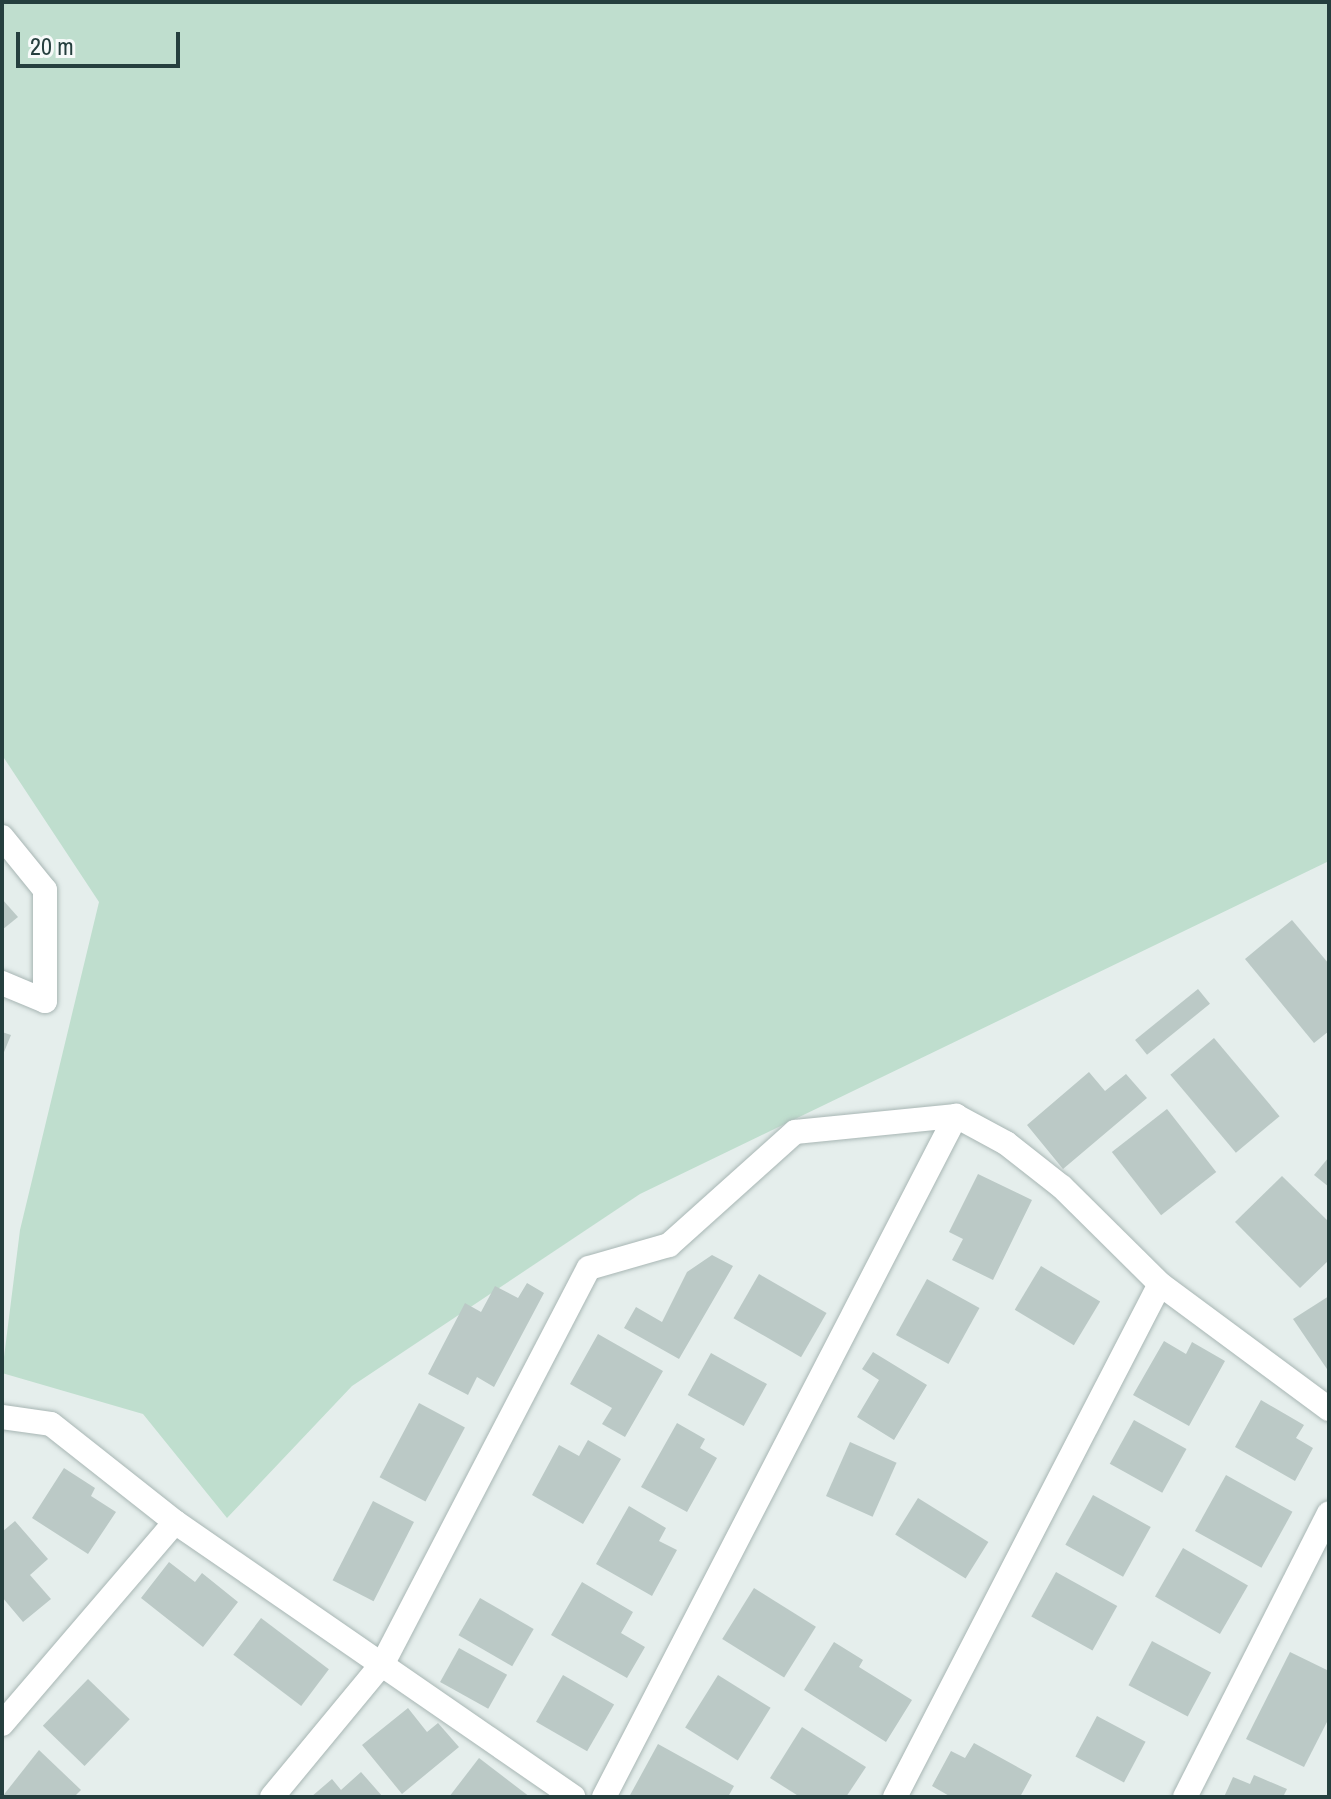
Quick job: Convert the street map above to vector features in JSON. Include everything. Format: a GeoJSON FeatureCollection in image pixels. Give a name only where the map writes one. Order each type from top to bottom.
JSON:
{"type":"FeatureCollection","features":[{"type":"Feature","properties":{"kind":"street"},"geometry":{"type":"LineString","coordinates":[[2,837],[45,890],[45,1001],[2,983]]}},
{"type":"Feature","properties":{"kind":"street"},"geometry":{"type":"LineString","coordinates":[[604,1797],[956,1116]]}},
{"type":"Feature","properties":{"kind":"street"},"geometry":{"type":"LineString","coordinates":[[272,1797],[383,1663],[589,1268],[669,1245],[795,1132],[956,1116],[1006,1143],[1062,1187],[1160,1284],[1329,1409]]}},
{"type":"Feature","properties":{"kind":"street"},"geometry":{"type":"LineString","coordinates":[[895,1797],[1160,1284]]}},
{"type":"Feature","properties":{"kind":"street"},"geometry":{"type":"LineString","coordinates":[[2,1417],[51,1424],[175,1522],[573,1797]]}},
{"type":"Feature","properties":{"kind":"street"},"geometry":{"type":"LineString","coordinates":[[1185,1797],[1329,1513]]}},
{"type":"Feature","properties":{"kind":"street"},"geometry":{"type":"LineString","coordinates":[[2,1724],[175,1522]]}},
{"type":"Feature","properties":{"kind":"green space"},"geometry":{"type":"Polygon","coordinates":[[[2,2],[1329,2],[1329,861],[640,1194],[352,1386],[227,1518],[143,1414],[2,1373],[20,1230],[99,902],[2,755],[2,2]]]}},
{"type":"Feature","properties":{"kind":"building"},"geometry":{"type":"Polygon","coordinates":[[[2,899],[18,917],[2,930],[2,899]]]}},
{"type":"Feature","properties":{"kind":"building"},"geometry":{"type":"Polygon","coordinates":[[[1292,920],[1329,964],[1329,1031],[1314,1043],[1245,959],[1292,920]]]}},
{"type":"Feature","properties":{"kind":"building"},"geometry":{"type":"Polygon","coordinates":[[[1198,989],[1210,1004],[1147,1055],[1135,1040],[1198,989]]]}},
{"type":"Feature","properties":{"kind":"building"},"geometry":{"type":"Polygon","coordinates":[[[2,1032],[11,1035],[2,1057],[2,1032]]]}},
{"type":"Feature","properties":{"kind":"building"},"geometry":{"type":"Polygon","coordinates":[[[1214,1038],[1280,1116],[1236,1153],[1170,1075],[1214,1038]]]}},
{"type":"Feature","properties":{"kind":"building"},"geometry":{"type":"Polygon","coordinates":[[[1089,1072],[1105,1091],[1126,1074],[1147,1098],[1063,1169],[1027,1125],[1089,1072]]]}},
{"type":"Feature","properties":{"kind":"building"},"geometry":{"type":"Polygon","coordinates":[[[1167,1109],[1216,1172],[1161,1215],[1112,1152],[1167,1109]]]}},
{"type":"Feature","properties":{"kind":"building"},"geometry":{"type":"Polygon","coordinates":[[[1329,1157],[1329,1187],[1314,1175],[1329,1157]]]}},
{"type":"Feature","properties":{"kind":"building"},"geometry":{"type":"Polygon","coordinates":[[[978,1174],[1032,1200],[993,1280],[952,1260],[963,1239],[949,1232],[978,1174]]]}},
{"type":"Feature","properties":{"kind":"building"},"geometry":{"type":"Polygon","coordinates":[[[1282,1176],[1329,1222],[1329,1260],[1300,1288],[1235,1222],[1282,1176]]]}},
{"type":"Feature","properties":{"kind":"building"},"geometry":{"type":"Polygon","coordinates":[[[712,1255],[733,1266],[679,1359],[624,1328],[636,1307],[662,1322],[687,1272],[712,1255]]]}},
{"type":"Feature","properties":{"kind":"building"},"geometry":{"type":"Polygon","coordinates":[[[1041,1266],[1100,1302],[1074,1345],[1015,1310],[1041,1266]]]}},
{"type":"Feature","properties":{"kind":"building"},"geometry":{"type":"Polygon","coordinates":[[[759,1274],[827,1313],[801,1357],[734,1318],[759,1274]]]}},
{"type":"Feature","properties":{"kind":"building"},"geometry":{"type":"Polygon","coordinates":[[[927,1279],[979,1308],[948,1364],[896,1335],[927,1279]]]}},
{"type":"Feature","properties":{"kind":"building"},"geometry":{"type":"Polygon","coordinates":[[[527,1283],[544,1293],[494,1387],[477,1377],[468,1395],[428,1374],[465,1303],[481,1312],[495,1286],[518,1298],[527,1283]]]}},
{"type":"Feature","properties":{"kind":"building"},"geometry":{"type":"Polygon","coordinates":[[[1329,1296],[1329,1372],[1293,1319],[1329,1296]]]}},
{"type":"Feature","properties":{"kind":"building"},"geometry":{"type":"Polygon","coordinates":[[[598,1334],[663,1371],[625,1437],[602,1424],[612,1408],[570,1384],[598,1334]]]}},
{"type":"Feature","properties":{"kind":"building"},"geometry":{"type":"Polygon","coordinates":[[[1164,1341],[1186,1354],[1192,1342],[1225,1361],[1189,1426],[1133,1395],[1164,1341]]]}},
{"type":"Feature","properties":{"kind":"building"},"geometry":{"type":"Polygon","coordinates":[[[873,1352],[927,1385],[894,1440],[857,1417],[879,1380],[862,1369],[873,1352]]]}},
{"type":"Feature","properties":{"kind":"building"},"geometry":{"type":"Polygon","coordinates":[[[711,1353],[767,1384],[744,1426],[688,1395],[711,1353]]]}},
{"type":"Feature","properties":{"kind":"building"},"geometry":{"type":"Polygon","coordinates":[[[1261,1400],[1304,1425],[1296,1438],[1313,1448],[1295,1481],[1235,1447],[1261,1400]]]}},
{"type":"Feature","properties":{"kind":"building"},"geometry":{"type":"Polygon","coordinates":[[[419,1403],[465,1427],[425,1502],[380,1477],[419,1403]]]}},
{"type":"Feature","properties":{"kind":"building"},"geometry":{"type":"Polygon","coordinates":[[[1134,1420],[1186,1449],[1162,1493],[1110,1464],[1134,1420]]]}},
{"type":"Feature","properties":{"kind":"building"},"geometry":{"type":"Polygon","coordinates":[[[677,1423],[705,1439],[700,1448],[717,1458],[687,1512],[641,1487],[677,1423]]]}},
{"type":"Feature","properties":{"kind":"building"},"geometry":{"type":"Polygon","coordinates":[[[588,1440],[621,1459],[583,1524],[532,1495],[559,1445],[579,1456],[588,1440]]]}},
{"type":"Feature","properties":{"kind":"building"},"geometry":{"type":"Polygon","coordinates":[[[850,1442],[897,1463],[873,1517],[826,1496],[850,1442]]]}},
{"type":"Feature","properties":{"kind":"building"},"geometry":{"type":"Polygon","coordinates":[[[64,1468],[95,1488],[91,1496],[116,1512],[88,1554],[32,1518],[64,1468]]]}},
{"type":"Feature","properties":{"kind":"building"},"geometry":{"type":"Polygon","coordinates":[[[1226,1475],[1292,1512],[1261,1568],[1195,1531],[1226,1475]]]}},
{"type":"Feature","properties":{"kind":"building"},"geometry":{"type":"Polygon","coordinates":[[[1093,1495],[1151,1527],[1123,1577],[1065,1545],[1093,1495]]]}},
{"type":"Feature","properties":{"kind":"building"},"geometry":{"type":"Polygon","coordinates":[[[918,1498],[988,1542],[966,1578],[895,1534],[918,1498]]]}},
{"type":"Feature","properties":{"kind":"building"},"geometry":{"type":"Polygon","coordinates":[[[373,1501],[414,1522],[374,1601],[333,1580],[373,1501]]]}},
{"type":"Feature","properties":{"kind":"building"},"geometry":{"type":"Polygon","coordinates":[[[629,1506],[666,1528],[659,1541],[677,1550],[652,1596],[596,1564],[629,1506]]]}},
{"type":"Feature","properties":{"kind":"building"},"geometry":{"type":"Polygon","coordinates":[[[15,1521],[48,1559],[30,1575],[51,1599],[23,1622],[2,1597],[2,1532],[15,1521]]]}},
{"type":"Feature","properties":{"kind":"building"},"geometry":{"type":"Polygon","coordinates":[[[1183,1548],[1248,1586],[1220,1634],[1155,1596],[1183,1548]]]}},
{"type":"Feature","properties":{"kind":"building"},"geometry":{"type":"Polygon","coordinates":[[[169,1562],[195,1582],[202,1573],[238,1602],[203,1647],[141,1598],[169,1562]]]}},
{"type":"Feature","properties":{"kind":"building"},"geometry":{"type":"Polygon","coordinates":[[[1056,1572],[1117,1606],[1092,1651],[1031,1617],[1056,1572]]]}},
{"type":"Feature","properties":{"kind":"building"},"geometry":{"type":"Polygon","coordinates":[[[582,1582],[633,1612],[621,1633],[645,1647],[627,1678],[551,1635],[582,1582]]]}},
{"type":"Feature","properties":{"kind":"building"},"geometry":{"type":"Polygon","coordinates":[[[754,1588],[816,1627],[784,1678],[722,1639],[754,1588]]]}},
{"type":"Feature","properties":{"kind":"building"},"geometry":{"type":"Polygon","coordinates":[[[480,1598],[534,1629],[512,1666],[458,1635],[480,1598]]]}},
{"type":"Feature","properties":{"kind":"building"},"geometry":{"type":"Polygon","coordinates":[[[261,1618],[329,1669],[301,1706],[233,1655],[261,1618]]]}},
{"type":"Feature","properties":{"kind":"building"},"geometry":{"type":"Polygon","coordinates":[[[1152,1641],[1211,1672],[1188,1717],[1129,1685],[1152,1641]]]}},
{"type":"Feature","properties":{"kind":"building"},"geometry":{"type":"Polygon","coordinates":[[[834,1642],[863,1660],[859,1667],[912,1700],[886,1742],[804,1690],[834,1642]]]}},
{"type":"Feature","properties":{"kind":"building"},"geometry":{"type":"Polygon","coordinates":[[[459,1648],[507,1675],[488,1709],[440,1682],[459,1648]]]}},
{"type":"Feature","properties":{"kind":"building"},"geometry":{"type":"Polygon","coordinates":[[[1290,1652],[1329,1671],[1329,1718],[1304,1767],[1246,1739],[1290,1652]]]}},
{"type":"Feature","properties":{"kind":"building"},"geometry":{"type":"Polygon","coordinates":[[[563,1675],[614,1704],[587,1751],[536,1722],[563,1675]]]}},
{"type":"Feature","properties":{"kind":"building"},"geometry":{"type":"Polygon","coordinates":[[[718,1675],[771,1708],[738,1760],[685,1728],[718,1675]]]}},
{"type":"Feature","properties":{"kind":"building"},"geometry":{"type":"Polygon","coordinates":[[[88,1679],[130,1719],[85,1766],[43,1726],[88,1679]]]}},
{"type":"Feature","properties":{"kind":"building"},"geometry":{"type":"Polygon","coordinates":[[[408,1708],[427,1732],[438,1723],[459,1747],[402,1794],[362,1745],[408,1708]]]}},
{"type":"Feature","properties":{"kind":"building"},"geometry":{"type":"Polygon","coordinates":[[[1097,1716],[1146,1742],[1124,1782],[1075,1757],[1097,1716]]]}},
{"type":"Feature","properties":{"kind":"building"},"geometry":{"type":"Polygon","coordinates":[[[802,1727],[866,1767],[846,1797],[800,1797],[770,1778],[802,1727]]]}},
{"type":"Feature","properties":{"kind":"building"},"geometry":{"type":"Polygon","coordinates":[[[974,1743],[1032,1775],[1020,1797],[951,1797],[932,1786],[951,1751],[965,1758],[974,1743]]]}},
{"type":"Feature","properties":{"kind":"building"},"geometry":{"type":"Polygon","coordinates":[[[658,1744],[734,1786],[728,1797],[629,1797],[658,1744]]]}},
{"type":"Feature","properties":{"kind":"building"},"geometry":{"type":"Polygon","coordinates":[[[39,1750],[81,1790],[74,1797],[2,1797],[39,1750]]]}},
{"type":"Feature","properties":{"kind":"building"},"geometry":{"type":"Polygon","coordinates":[[[479,1758],[530,1797],[449,1797],[479,1758]]]}},
{"type":"Feature","properties":{"kind":"building"},"geometry":{"type":"Polygon","coordinates":[[[361,1772],[383,1797],[311,1797],[332,1779],[341,1790],[361,1772]]]}},
{"type":"Feature","properties":{"kind":"building"},"geometry":{"type":"Polygon","coordinates":[[[1254,1775],[1287,1789],[1283,1797],[1224,1797],[1233,1777],[1250,1784],[1254,1775]]]}}]}
